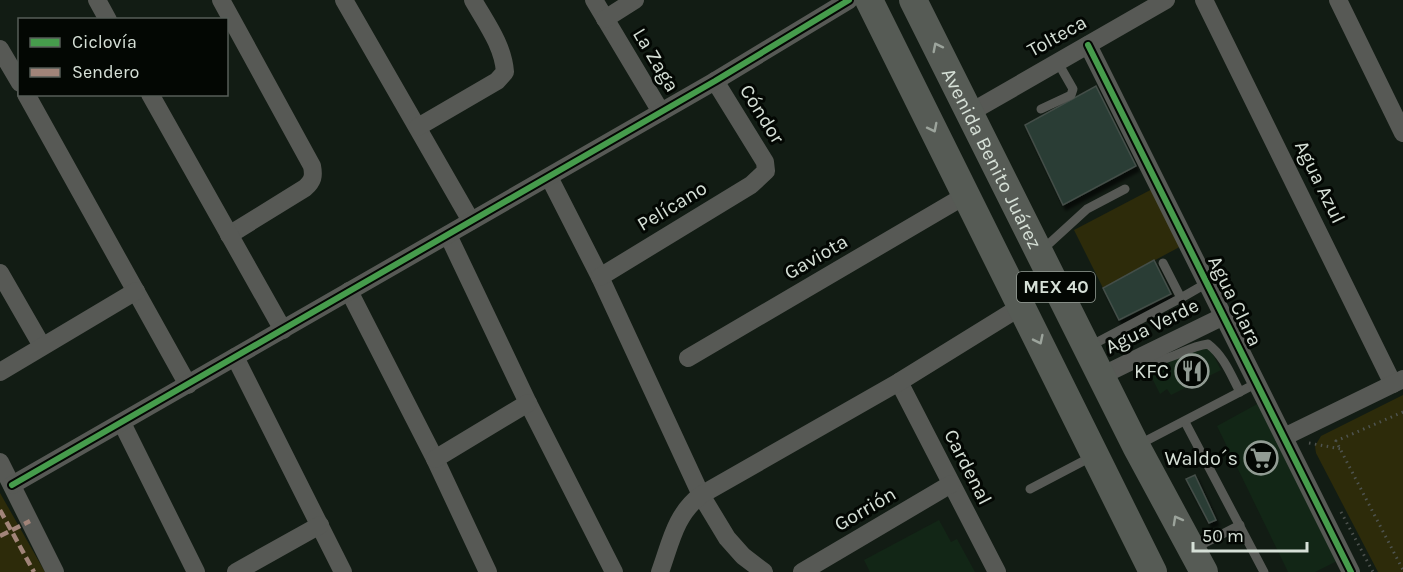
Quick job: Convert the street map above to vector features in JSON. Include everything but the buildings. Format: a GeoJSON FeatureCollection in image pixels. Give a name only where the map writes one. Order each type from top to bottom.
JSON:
{"type":"FeatureCollection","features":[{"type":"Feature","properties":{"kind":"main road","name":"Avenida Benito Juárez"},"geometry":{"type":"LineString","coordinates":[[869,0],[1153,572]]}},
{"type":"Feature","properties":{"kind":"main road","name":"Avenida Benito Juárez"},"geometry":{"type":"LineString","coordinates":[[913,0],[971,112],[1086,348],[1198,561]]}},
{"type":"Feature","properties":{"kind":"street"},"geometry":{"type":"LineString","coordinates":[[97,0],[107,18]]}},
{"type":"Feature","properties":{"kind":"street"},"geometry":{"type":"LineString","coordinates":[[220,0],[312,165],[314,175],[305,188],[229,235]]}},
{"type":"Feature","properties":{"kind":"street"},"geometry":{"type":"LineString","coordinates":[[344,0],[471,221]]}},
{"type":"Feature","properties":{"kind":"street"},"geometry":{"type":"LineString","coordinates":[[418,127],[497,81],[505,72],[504,58],[498,43],[473,0]]}},
{"type":"Feature","properties":{"kind":"street","name":"La Zaga"},"geometry":{"type":"LineString","coordinates":[[594,0],[661,112]]}},
{"type":"Feature","properties":{"kind":"street"},"geometry":{"type":"LineString","coordinates":[[605,19],[635,0]]}},
{"type":"Feature","properties":{"kind":"street","name":"Tolteca"},"geometry":{"type":"LineString","coordinates":[[971,112],[1166,0]]}},
{"type":"Feature","properties":{"kind":"street","name":"Agua Azul"},"geometry":{"type":"LineString","coordinates":[[1204,0],[1398,382]]}},
{"type":"Feature","properties":{"kind":"street"},"geometry":{"type":"LineString","coordinates":[[1338,0],[1403,133]]}},
{"type":"Feature","properties":{"kind":"street"},"geometry":{"type":"LineString","coordinates":[[12,485],[715,81],[843,2]]}},
{"type":"Feature","properties":{"kind":"street","name":"Agua Clara"},"geometry":{"type":"LineString","coordinates":[[1088,45],[1351,572]]}},
{"type":"Feature","properties":{"kind":"street"},"geometry":{"type":"LineString","coordinates":[[0,49],[18,80]]}},
{"type":"Feature","properties":{"kind":"street","name":"Cóndor"},"geometry":{"type":"LineString","coordinates":[[715,81],[765,162],[766,171]]}},
{"type":"Feature","properties":{"kind":"street"},"geometry":{"type":"LineString","coordinates":[[27,96],[188,385]]}},
{"type":"Feature","properties":{"kind":"street"},"geometry":{"type":"LineString","coordinates":[[151,96],[283,330]]}},
{"type":"Feature","properties":{"kind":"street","name":"Pelícano"},"geometry":{"type":"LineString","coordinates":[[600,277],[751,184],[766,171]]}},
{"type":"Feature","properties":{"kind":"street"},"geometry":{"type":"LineString","coordinates":[[549,177],[600,277],[702,495],[727,538],[743,556],[764,572]]}},
{"type":"Feature","properties":{"kind":"street","name":"Gaviota"},"geometry":{"type":"LineString","coordinates":[[688,358],[966,195]]}},
{"type":"Feature","properties":{"kind":"street"},"geometry":{"type":"LineString","coordinates":[[448,235],[528,402],[614,572]]}},
{"type":"Feature","properties":{"kind":"street"},"geometry":{"type":"LineString","coordinates":[[0,273],[42,346]]}},
{"type":"Feature","properties":{"kind":"street"},"geometry":{"type":"LineString","coordinates":[[0,372],[136,291]]}},
{"type":"Feature","properties":{"kind":"street"},"geometry":{"type":"LineString","coordinates":[[349,291],[435,459],[488,572]]}},
{"type":"Feature","properties":{"kind":"street"},"geometry":{"type":"LineString","coordinates":[[660,572],[678,520],[689,505],[702,495],[899,382],[1022,306]]}},
{"type":"Feature","properties":{"kind":"street","name":"Agua Verde"},"geometry":{"type":"LineString","coordinates":[[1101,376],[1224,316]]}},
{"type":"Feature","properties":{"kind":"street"},"geometry":{"type":"LineString","coordinates":[[235,357],[343,572]]}},
{"type":"Feature","properties":{"kind":"street","name":"Cardenal"},"geometry":{"type":"LineString","coordinates":[[899,382],[997,572]]}},
{"type":"Feature","properties":{"kind":"street"},"geometry":{"type":"LineString","coordinates":[[1284,437],[1398,382]]}},
{"type":"Feature","properties":{"kind":"street"},"geometry":{"type":"LineString","coordinates":[[435,459],[528,402]]}},
{"type":"Feature","properties":{"kind":"street"},"geometry":{"type":"LineString","coordinates":[[122,423],[190,570]]}},
{"type":"Feature","properties":{"kind":"street"},"geometry":{"type":"LineString","coordinates":[[0,462],[55,572]]}},
{"type":"Feature","properties":{"kind":"street","name":"Gorrión"},"geometry":{"type":"LineString","coordinates":[[802,572],[951,484]]}},
{"type":"Feature","properties":{"kind":"street"},"geometry":{"type":"LineString","coordinates":[[236,572],[320,525]]}},
{"type":"Feature","properties":{"kind":"lane"},"geometry":{"type":"LineString","coordinates":[[1041,109],[1071,95],[1073,89],[1057,61]]}},
{"type":"Feature","properties":{"kind":"lane"},"geometry":{"type":"LineString","coordinates":[[1040,253],[1087,209],[1125,189]]}},
{"type":"Feature","properties":{"kind":"lane"},"geometry":{"type":"LineString","coordinates":[[1163,263],[1181,298]]}},
{"type":"Feature","properties":{"kind":"lane"},"geometry":{"type":"LineString","coordinates":[[1086,348],[1208,283]]}},
{"type":"Feature","properties":{"kind":"lane"},"geometry":{"type":"LineString","coordinates":[[1138,358],[1160,361],[1199,345],[1208,344],[1222,358],[1240,392]]}},
{"type":"Feature","properties":{"kind":"lane"},"geometry":{"type":"LineString","coordinates":[[1136,446],[1257,383]]}},
{"type":"Feature","properties":{"kind":"lane"},"geometry":{"type":"LineString","coordinates":[[1185,422],[1264,572]]}},
{"type":"Feature","properties":{"kind":"lane"},"geometry":{"type":"LineString","coordinates":[[1030,489],[1095,455]]}},
{"type":"Feature","properties":{"kind":"lane"},"geometry":{"type":"LineString","coordinates":[[1198,561],[1240,525]]}},
{"type":"Feature","properties":{"kind":"path"},"geometry":{"type":"LineString","coordinates":[[1403,412],[1336,441],[1403,570]]}},
{"type":"Feature","properties":{"kind":"path"},"geometry":{"type":"LineString","coordinates":[[1304,442],[1314,437]]}},
{"type":"Feature","properties":{"kind":"path"},"geometry":{"type":"LineString","coordinates":[[1304,442],[1341,449]]}},
{"type":"Feature","properties":{"kind":"path"},"geometry":{"type":"LineString","coordinates":[[1304,442],[1310,452]]}},
{"type":"Feature","properties":{"kind":"path"},"geometry":{"type":"LineString","coordinates":[[1341,512],[1372,572]]}},
{"type":"Feature","properties":{"kind":"shaded area"},"geometry":{"type":"Polygon","coordinates":[[[1158,186],[1187,243],[1103,288],[1074,230],[1158,186]]]}},
{"type":"Feature","properties":{"kind":"shaded area"},"geometry":{"type":"Polygon","coordinates":[[[1199,346],[1202,350],[1209,347],[1221,370],[1171,395],[1167,389],[1160,394],[1149,372],[1199,346]]]}},
{"type":"Feature","properties":{"kind":"shaded area"},"geometry":{"type":"Polygon","coordinates":[[[1403,395],[1403,572],[1378,572],[1316,453],[1315,446],[1321,436],[1403,395]]]}},
{"type":"Feature","properties":{"kind":"shaded area"},"geometry":{"type":"Polygon","coordinates":[[[1259,403],[1339,560],[1315,572],[1288,572],[1217,426],[1259,403]]]}},
{"type":"Feature","properties":{"kind":"shaded area"},"geometry":{"type":"Polygon","coordinates":[[[0,493],[45,572],[0,572],[0,493]]]}},
{"type":"Feature","properties":{"kind":"shaded area"},"geometry":{"type":"Polygon","coordinates":[[[939,520],[951,542],[957,539],[975,572],[870,572],[864,560],[939,520]]]}},
{"type":"Feature","properties":{"kind":"marked path"},"geometry":{"type":"LineString","coordinates":[[0,510],[34,572]]}},
{"type":"Feature","properties":{"kind":"marked path"},"geometry":{"type":"LineString","coordinates":[[0,536],[30,521]]}},
{"type":"Feature","properties":{"kind":"cycle path"},"geometry":{"type":"LineString","coordinates":[[12,485],[715,81],[849,0]]}},
{"type":"Feature","properties":{"kind":"cycle path"},"geometry":{"type":"LineString","coordinates":[[1088,45],[1351,572]]}},
{"type":"Feature","properties":{"kind":"place","name":"KFC"},"geometry":{"type":"Point","coordinates":[1192,371]}},
{"type":"Feature","properties":{"kind":"place","name":"Waldo´s"},"geometry":{"type":"Point","coordinates":[1261,458]}}]}
